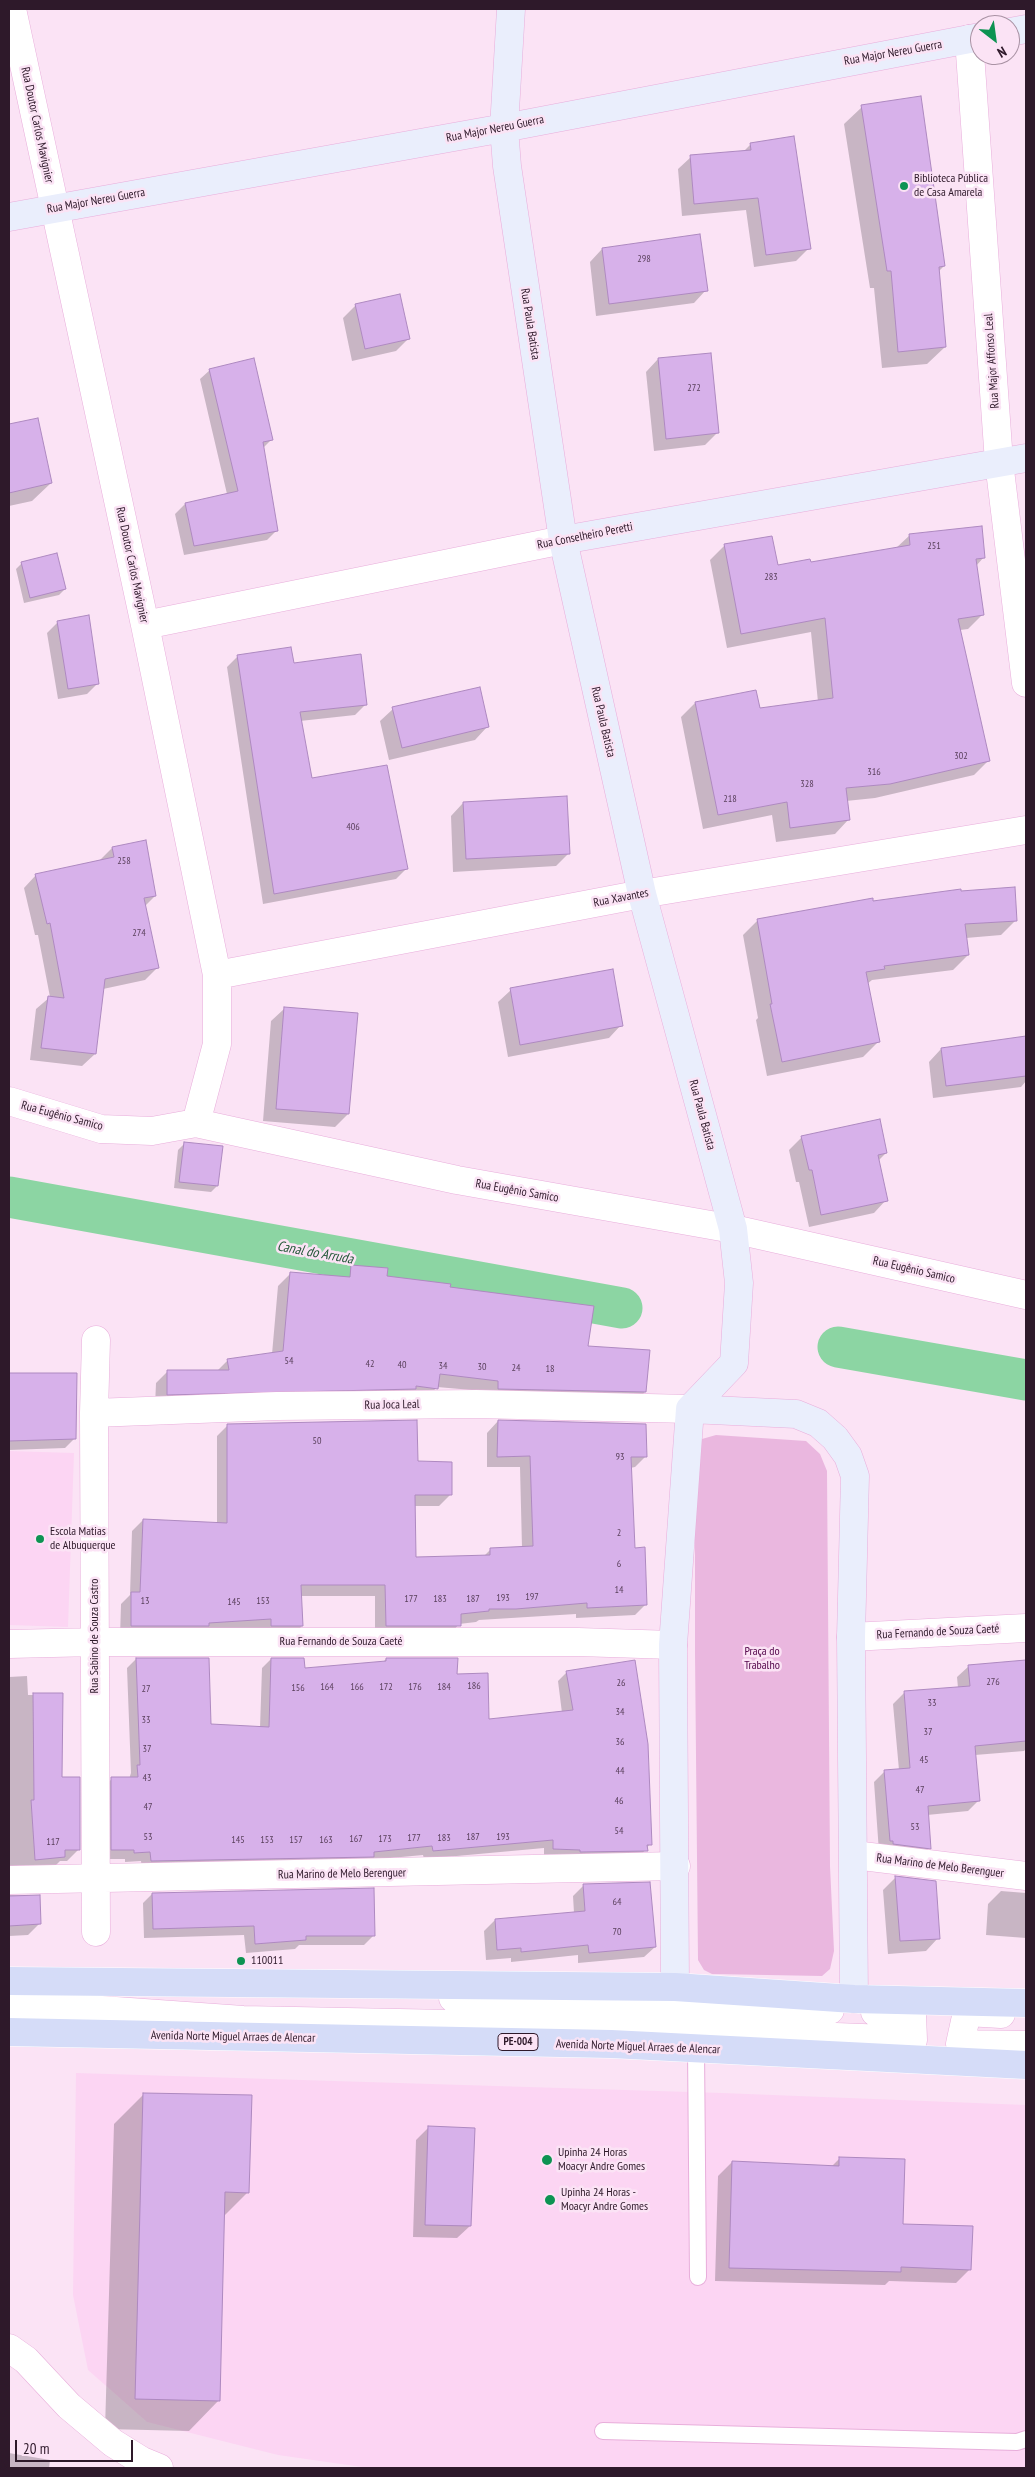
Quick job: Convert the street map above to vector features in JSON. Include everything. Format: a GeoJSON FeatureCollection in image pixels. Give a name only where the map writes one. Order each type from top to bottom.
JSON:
{"type":"FeatureCollection","features":[{"type":"Feature","properties":{"kind":"main road"},"geometry":{"type":"LineString","coordinates":[[9,1981],[675,1987],[854,1999],[1026,2004]]}},
{"type":"Feature","properties":{"kind":"main road","name":"Avenida Norte Miguel Arraes de Alencar"},"geometry":{"type":"LineString","coordinates":[[9,2032],[592,2044],[1026,2065]]}},
{"type":"Feature","properties":{"kind":"street","name":"Rua Doutor Carlos Mavignier"},"geometry":{"type":"LineString","coordinates":[[12,9],[145,625],[217,975],[217,1044],[196,1123]]}},
{"type":"Feature","properties":{"kind":"street","name":"Rua Paula Batista"},"geometry":{"type":"LineString","coordinates":[[511,9],[504,128],[521,262],[563,540],[642,894],[732,1229],[739,1283],[734,1363],[690,1409]]}},
{"type":"Feature","properties":{"kind":"street","name":"Rua Major Nereu Guerra"},"geometry":{"type":"LineString","coordinates":[[9,217],[504,128],[970,39]]}},
{"type":"Feature","properties":{"kind":"street","name":"Rua Major Affonso Leal"},"geometry":{"type":"LineString","coordinates":[[976,65],[999,462],[1026,683]]}},
{"type":"Feature","properties":{"kind":"street","name":"Rua Conselheiro Peretti"},"geometry":{"type":"LineString","coordinates":[[145,625],[563,540],[1026,458]]}},
{"type":"Feature","properties":{"kind":"street","name":"Rua Xavantes"},"geometry":{"type":"LineString","coordinates":[[217,975],[642,894],[1026,830]]}},
{"type":"Feature","properties":{"kind":"street","name":"Rua Eugênio Samico"},"geometry":{"type":"LineString","coordinates":[[9,1101],[101,1129],[152,1131],[196,1123],[457,1180],[732,1229],[1026,1295]]}},
{"type":"Feature","properties":{"kind":"street","name":"Rua Sabino de Souza Castro"},"geometry":{"type":"LineString","coordinates":[[96,1340],[94,1413],[96,1932]]}},
{"type":"Feature","properties":{"kind":"street","name":"Rua Joca Leal"},"geometry":{"type":"LineString","coordinates":[[94,1413],[277,1406],[476,1404],[690,1409]]}},
{"type":"Feature","properties":{"kind":"street"},"geometry":{"type":"LineString","coordinates":[[675,1987],[676,1866],[673,1645],[690,1409],[796,1414],[818,1422],[835,1438],[848,1456],[855,1476],[851,1637],[854,1999]]}},
{"type":"Feature","properties":{"kind":"street","name":"Rua Fernando de Souza Caeté"},"geometry":{"type":"LineString","coordinates":[[851,1637],[1026,1628]]}},
{"type":"Feature","properties":{"kind":"street","name":"Rua Fernando de Souza Caeté"},"geometry":{"type":"LineString","coordinates":[[9,1644],[96,1642],[578,1642],[673,1645]]}},
{"type":"Feature","properties":{"kind":"street","name":"Rua Marino de Melo Berenguer"},"geometry":{"type":"LineString","coordinates":[[854,1855],[1026,1876]]}},
{"type":"Feature","properties":{"kind":"street","name":"Rua Marino de Melo Berenguer"},"geometry":{"type":"LineString","coordinates":[[9,1880],[676,1866]]}},
{"type":"Feature","properties":{"kind":"street"},"geometry":{"type":"LineString","coordinates":[[9,1991],[576,2000],[912,2013],[913,2040],[554,2026],[244,2020],[73,2008],[9,2007]]}},
{"type":"Feature","properties":{"kind":"street"},"geometry":{"type":"LineString","coordinates":[[1026,2015],[967,2012],[960,2044],[1026,2045]]}},
{"type":"Feature","properties":{"kind":"street"},"geometry":{"type":"LineString","coordinates":[[9,2348],[26,2360],[69,2406],[113,2443],[142,2461],[159,2468]]}},
{"type":"Feature","properties":{"kind":"lane"},"geometry":{"type":"LineString","coordinates":[[696,2049],[698,2277]]}},
{"type":"Feature","properties":{"kind":"lane"},"geometry":{"type":"LineString","coordinates":[[604,2431],[1017,2442],[1026,2439]]}},
{"type":"Feature","properties":{"kind":"shaded area","name":"Escola Matias de Albuquerque"},"geometry":{"type":"Polygon","coordinates":[[[9,1451],[74,1453],[68,1627],[9,1625],[9,1451]]]}},
{"type":"Feature","properties":{"kind":"shaded area","name":"Upinha 24 Horas - Moacyr Andre Gomes"},"geometry":{"type":"Polygon","coordinates":[[[76,2073],[722,2093],[1026,2105],[1026,2468],[369,2468],[278,2455],[147,2422],[88,2370],[73,2295],[76,2073]]]}},
{"type":"Feature","properties":{"kind":"green space","name":"Praça do Trabalho"},"geometry":{"type":"Polygon","coordinates":[[[716,1435],[806,1441],[820,1454],[827,1471],[830,1866],[834,1951],[830,1969],[822,1976],[712,1974],[704,1970],[698,1960],[695,1452],[702,1439],[716,1435]]]}},
{"type":"Feature","properties":{"kind":"building","name":"Biblioteca Pública de Casa Amarela"},"geometry":{"type":"Polygon","coordinates":[[[921,96],[945,266],[939,267],[946,347],[898,352],[891,271],[887,271],[861,105],[921,96]]]}},
{"type":"Feature","properties":{"kind":"building"},"geometry":{"type":"Polygon","coordinates":[[[794,136],[811,249],[766,255],[758,198],[694,204],[690,155],[751,150],[750,143],[794,136]]]}},
{"type":"Feature","properties":{"kind":"building"},"geometry":{"type":"Polygon","coordinates":[[[700,234],[708,291],[609,304],[602,248],[700,234]]]}},
{"type":"Feature","properties":{"kind":"building"},"geometry":{"type":"Polygon","coordinates":[[[400,294],[410,339],[365,349],[355,304],[400,294]]]}},
{"type":"Feature","properties":{"kind":"building"},"geometry":{"type":"Polygon","coordinates":[[[711,353],[719,433],[666,439],[658,358],[711,353]]]}},
{"type":"Feature","properties":{"kind":"building"},"geometry":{"type":"Polygon","coordinates":[[[254,358],[273,440],[263,442],[278,531],[194,546],[185,503],[238,491],[209,369],[254,358]]]}},
{"type":"Feature","properties":{"kind":"building"},"geometry":{"type":"Polygon","coordinates":[[[38,418],[52,483],[9,493],[9,424],[38,418]]]}},
{"type":"Feature","properties":{"kind":"building"},"geometry":{"type":"Polygon","coordinates":[[[982,526],[985,558],[976,559],[984,615],[958,619],[990,761],[890,784],[846,788],[850,820],[790,828],[787,802],[718,815],[695,702],[756,690],[760,708],[833,698],[825,618],[741,634],[724,544],[772,536],[778,565],[810,559],[811,562],[910,545],[909,534],[982,526]]]}},
{"type":"Feature","properties":{"kind":"building"},"geometry":{"type":"Polygon","coordinates":[[[57,553],[66,589],[30,598],[21,562],[57,553]]]}},
{"type":"Feature","properties":{"kind":"building"},"geometry":{"type":"Polygon","coordinates":[[[89,615],[99,684],[68,689],[57,621],[89,615]]]}},
{"type":"Feature","properties":{"kind":"building"},"geometry":{"type":"Polygon","coordinates":[[[291,647],[294,663],[361,654],[367,705],[300,712],[312,778],[387,765],[408,869],[274,894],[237,655],[291,647]]]}},
{"type":"Feature","properties":{"kind":"building"},"geometry":{"type":"Polygon","coordinates":[[[480,687],[489,727],[402,748],[392,707],[480,687]]]}},
{"type":"Feature","properties":{"kind":"building"},"geometry":{"type":"Polygon","coordinates":[[[567,796],[570,854],[466,859],[463,802],[567,796]]]}},
{"type":"Feature","properties":{"kind":"building"},"geometry":{"type":"Polygon","coordinates":[[[146,840],[156,896],[144,898],[159,968],[105,979],[96,1054],[41,1048],[48,996],[64,998],[50,923],[47,924],[35,874],[114,857],[112,847],[146,840]]]}},
{"type":"Feature","properties":{"kind":"building"},"geometry":{"type":"Polygon","coordinates":[[[1015,887],[1017,921],[965,924],[969,955],[884,966],[885,969],[866,972],[880,1042],[782,1062],[770,1004],[772,1004],[757,919],[873,898],[873,901],[961,889],[961,891],[1015,887]]]}},
{"type":"Feature","properties":{"kind":"building"},"geometry":{"type":"Polygon","coordinates":[[[613,969],[623,1026],[520,1045],[510,988],[613,969]]]}},
{"type":"Feature","properties":{"kind":"building"},"geometry":{"type":"Polygon","coordinates":[[[284,1007],[358,1013],[349,1114],[276,1109],[284,1007]]]}},
{"type":"Feature","properties":{"kind":"building"},"geometry":{"type":"Polygon","coordinates":[[[1026,1036],[1026,1076],[946,1086],[941,1048],[1026,1036]]]}},
{"type":"Feature","properties":{"kind":"building"},"geometry":{"type":"Polygon","coordinates":[[[880,1119],[887,1153],[878,1155],[888,1201],[821,1215],[812,1170],[809,1170],[801,1136],[880,1119]]]}},
{"type":"Feature","properties":{"kind":"building"},"geometry":{"type":"Polygon","coordinates":[[[184,1142],[223,1146],[218,1186],[179,1182],[184,1142]]]}},
{"type":"Feature","properties":{"kind":"building"},"geometry":{"type":"Polygon","coordinates":[[[351,1265],[388,1268],[387,1276],[451,1284],[450,1287],[594,1306],[588,1346],[650,1350],[646,1392],[498,1389],[498,1381],[440,1374],[438,1389],[416,1386],[416,1389],[167,1395],[167,1370],[229,1370],[227,1359],[283,1351],[290,1272],[350,1277],[351,1265]]]}},
{"type":"Feature","properties":{"kind":"building"},"geometry":{"type":"Polygon","coordinates":[[[9,1373],[77,1373],[76,1439],[9,1441],[9,1373]]]}},
{"type":"Feature","properties":{"kind":"building"},"geometry":{"type":"Polygon","coordinates":[[[417,1420],[418,1461],[452,1462],[452,1495],[415,1495],[416,1557],[490,1555],[490,1548],[533,1546],[530,1456],[497,1457],[498,1420],[646,1424],[647,1457],[631,1457],[635,1548],[645,1547],[647,1605],[587,1608],[587,1603],[516,1609],[489,1609],[489,1611],[461,1614],[461,1626],[386,1626],[385,1585],[301,1585],[303,1626],[271,1626],[271,1619],[209,1623],[209,1626],[131,1626],[131,1592],[140,1592],[143,1519],[227,1523],[227,1424],[417,1420]]]}},
{"type":"Feature","properties":{"kind":"building"},"geometry":{"type":"Polygon","coordinates":[[[136,1658],[209,1658],[211,1724],[269,1727],[271,1658],[304,1658],[305,1668],[386,1661],[386,1658],[458,1658],[457,1674],[488,1673],[489,1719],[573,1710],[566,1671],[635,1660],[648,1744],[652,1845],[647,1845],[648,1851],[580,1852],[580,1850],[553,1849],[553,1840],[433,1851],[432,1846],[374,1852],[374,1857],[151,1861],[150,1852],[134,1853],[134,1850],[111,1850],[111,1777],[138,1777],[137,1765],[140,1765],[136,1658]]]}},
{"type":"Feature","properties":{"kind":"building"},"geometry":{"type":"Polygon","coordinates":[[[1026,1660],[1026,1741],[975,1746],[980,1801],[928,1806],[931,1849],[893,1844],[893,1841],[890,1841],[884,1770],[910,1768],[904,1691],[970,1686],[968,1665],[1026,1660]]]}},
{"type":"Feature","properties":{"kind":"building"},"geometry":{"type":"Polygon","coordinates":[[[33,1693],[63,1693],[62,1777],[80,1777],[80,1850],[65,1850],[65,1857],[35,1860],[31,1800],[34,1800],[33,1693]]]}},
{"type":"Feature","properties":{"kind":"building"},"geometry":{"type":"Polygon","coordinates":[[[895,1876],[936,1881],[940,1939],[900,1941],[895,1876]]]}},
{"type":"Feature","properties":{"kind":"building"},"geometry":{"type":"Polygon","coordinates":[[[650,1882],[656,1947],[589,1953],[588,1945],[521,1952],[521,1948],[497,1950],[495,1919],[585,1911],[583,1884],[650,1882]]]}},
{"type":"Feature","properties":{"kind":"building"},"geometry":{"type":"Polygon","coordinates":[[[374,1888],[375,1936],[306,1936],[306,1940],[255,1944],[254,1926],[153,1929],[152,1893],[374,1888]]]}},
{"type":"Feature","properties":{"kind":"building"},"geometry":{"type":"Polygon","coordinates":[[[40,1895],[41,1924],[9,1926],[9,1896],[40,1895]]]}},
{"type":"Feature","properties":{"kind":"building"},"geometry":{"type":"Polygon","coordinates":[[[143,2093],[252,2095],[249,2193],[225,2192],[220,2401],[135,2399],[143,2093]]]}},
{"type":"Feature","properties":{"kind":"building"},"geometry":{"type":"Polygon","coordinates":[[[428,2126],[475,2128],[471,2226],[425,2225],[428,2126]]]}},
{"type":"Feature","properties":{"kind":"building"},"geometry":{"type":"Polygon","coordinates":[[[839,2157],[905,2159],[903,2224],[973,2226],[971,2270],[901,2267],[901,2272],[729,2268],[732,2161],[839,2166],[839,2157]]]}},
{"type":"Feature","properties":{"kind":"waterway","name":"Canal do Arruda"},"geometry":{"type":"LineString","coordinates":[[9,1197],[622,1308]]}},
{"type":"Feature","properties":{"kind":"waterway"},"geometry":{"type":"LineString","coordinates":[[838,1347],[1026,1380]]}},
{"type":"Feature","properties":{"kind":"place","name":"Biblioteca Pública de Casa Amarela"},"geometry":{"type":"Point","coordinates":[904,186]}},
{"type":"Feature","properties":{"kind":"place","name":"Escola Matias de Albuquerque"},"geometry":{"type":"Point","coordinates":[40,1539]}},
{"type":"Feature","properties":{"kind":"place","name":"110011"},"geometry":{"type":"Point","coordinates":[241,1961]}},
{"type":"Feature","properties":{"kind":"place","name":"Upinha 24 Horas Moacyr Andre Gomes"},"geometry":{"type":"Point","coordinates":[547,2160]}},
{"type":"Feature","properties":{"kind":"place","name":"Upinha 24 Horas - Moacyr Andre Gomes"},"geometry":{"type":"Point","coordinates":[550,2200]}}]}
